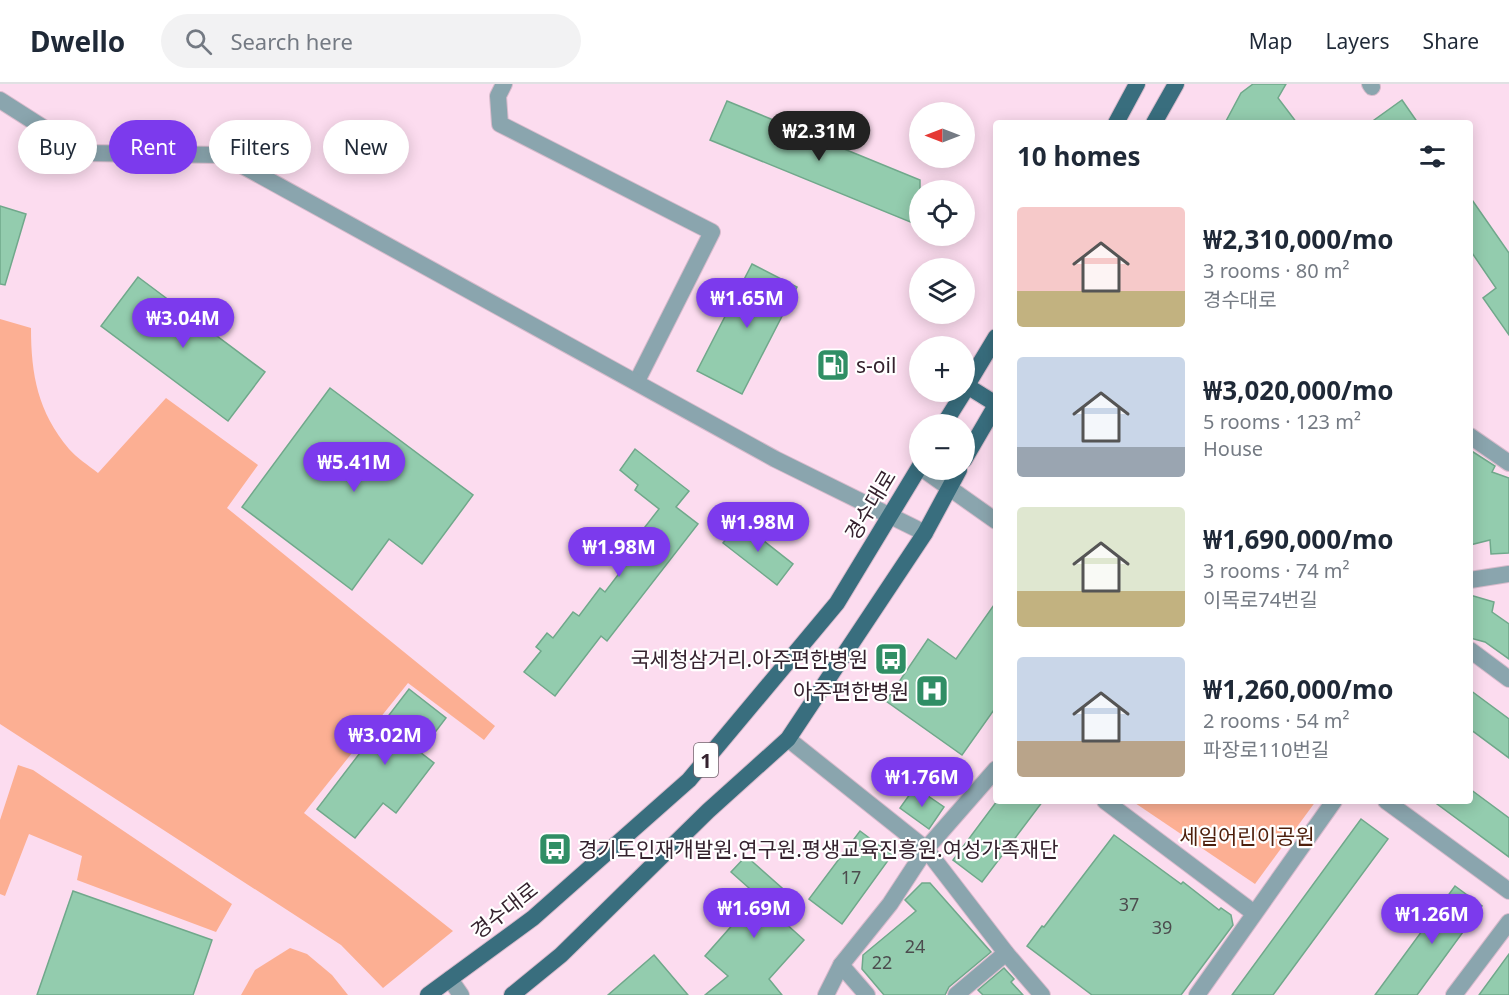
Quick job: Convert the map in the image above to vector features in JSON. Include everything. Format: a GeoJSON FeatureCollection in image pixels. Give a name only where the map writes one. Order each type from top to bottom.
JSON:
{"type":"FeatureCollection","features":[{"type":"Feature","properties":{"kind":"main road"},"geometry":{"type":"LineString","coordinates":[[1118,120],[1137,84]]}},
{"type":"Feature","properties":{"kind":"main road"},"geometry":{"type":"LineString","coordinates":[[1156,120],[1176,84]]}},
{"type":"Feature","properties":{"kind":"main road"},"geometry":{"type":"LineString","coordinates":[[975,372],[993,342]]}},
{"type":"Feature","properties":{"kind":"main road"},"geometry":{"type":"LineString","coordinates":[[975,394],[993,403]]}},
{"type":"Feature","properties":{"kind":"main road"},"geometry":{"type":"LineString","coordinates":[[975,441],[993,409]]}},
{"type":"Feature","properties":{"kind":"main road","name":"경수대로"},"geometry":{"type":"LineString","coordinates":[[428,995],[533,918],[689,780],[837,603],[911,480]]}},
{"type":"Feature","properties":{"kind":"main road","name":"1"},"geometry":{"type":"LineString","coordinates":[[512,995],[561,955],[708,811],[788,739],[925,533],[954,480]]}},
{"type":"Feature","properties":{"kind":"street"},"geometry":{"type":"LineString","coordinates":[[504,84],[498,96],[500,124],[712,232],[637,381]]}},
{"type":"Feature","properties":{"kind":"street"},"geometry":{"type":"LineString","coordinates":[[0,100],[83,153],[223,155],[776,459],[925,533]]}},
{"type":"Feature","properties":{"kind":"street"},"geometry":{"type":"LineString","coordinates":[[1473,438],[1509,463]]}},
{"type":"Feature","properties":{"kind":"street"},"geometry":{"type":"LineString","coordinates":[[939,480],[993,519]]}},
{"type":"Feature","properties":{"kind":"street"},"geometry":{"type":"LineString","coordinates":[[1473,580],[1509,574]]}},
{"type":"Feature","properties":{"kind":"street"},"geometry":{"type":"LineString","coordinates":[[1473,652],[1509,679]]}},
{"type":"Feature","properties":{"kind":"street"},"geometry":{"type":"LineString","coordinates":[[788,739],[926,849],[1006,953],[1042,995]]}},
{"type":"Feature","properties":{"kind":"street"},"geometry":{"type":"LineString","coordinates":[[826,995],[841,965],[890,904],[926,849],[993,772]]}},
{"type":"Feature","properties":{"kind":"street"},"geometry":{"type":"LineString","coordinates":[[1109,804],[1254,913]]}},
{"type":"Feature","properties":{"kind":"street"},"geometry":{"type":"LineString","coordinates":[[1197,995],[1332,804]]}},
{"type":"Feature","properties":{"kind":"street"},"geometry":{"type":"LineString","coordinates":[[1390,804],[1509,891]]}},
{"type":"Feature","properties":{"kind":"street"},"geometry":{"type":"LineString","coordinates":[[1454,995],[1509,922]]}},
{"type":"Feature","properties":{"kind":"street"},"geometry":{"type":"LineString","coordinates":[[956,995],[1006,953]]}},
{"type":"Feature","properties":{"kind":"street"},"geometry":{"type":"LineString","coordinates":[[841,965],[867,995]]}},
{"type":"Feature","properties":{"kind":"street"},"geometry":{"type":"LineString","coordinates":[[450,979],[461,995]]}},
{"type":"Feature","properties":{"kind":"green space"},"geometry":{"type":"Polygon","coordinates":[[[0,319],[31,328],[35,377],[43,407],[58,435],[79,458],[98,473],[166,398],[258,465],[227,508],[495,726],[484,740],[408,683],[304,813],[453,931],[383,988],[341,945],[0,724],[0,319]]]}},
{"type":"Feature","properties":{"kind":"green space"},"geometry":{"type":"Polygon","coordinates":[[[18,765],[33,770],[232,904],[216,932],[77,880],[82,856],[29,834],[5,896],[0,894],[0,820],[18,765]]]}},
{"type":"Feature","properties":{"kind":"green space","name":"세일어린이공원"},"geometry":{"type":"Polygon","coordinates":[[[1136,804],[1314,804],[1255,884],[1136,804]]]}},
{"type":"Feature","properties":{"kind":"green space"},"geometry":{"type":"Polygon","coordinates":[[[290,948],[307,954],[332,975],[348,995],[241,995],[255,970],[290,948]]]}},
{"type":"Feature","properties":{"kind":"building"},"geometry":{"type":"Polygon","coordinates":[[[1253,84],[1286,84],[1278,98],[1295,120],[1227,120],[1241,93],[1253,84]]]}},
{"type":"Feature","properties":{"kind":"building"},"geometry":{"type":"Polygon","coordinates":[[[1402,100],[1416,120],[1374,120],[1402,100]]]}},
{"type":"Feature","properties":{"kind":"building"},"geometry":{"type":"Polygon","coordinates":[[[727,101],[920,180],[909,180],[909,221],[710,140],[727,101]]]}},
{"type":"Feature","properties":{"kind":"building"},"geometry":{"type":"Polygon","coordinates":[[[1473,201],[1509,253],[1509,335],[1483,298],[1496,288],[1473,254],[1473,201]]]}},
{"type":"Feature","properties":{"kind":"building"},"geometry":{"type":"Polygon","coordinates":[[[0,206],[26,214],[5,285],[0,284],[0,206]]]}},
{"type":"Feature","properties":{"kind":"building"},"geometry":{"type":"Polygon","coordinates":[[[752,264],[797,287],[742,394],[697,371],[752,264]]]}},
{"type":"Feature","properties":{"kind":"building"},"geometry":{"type":"Polygon","coordinates":[[[138,277],[265,372],[228,421],[101,326],[138,277]]]}},
{"type":"Feature","properties":{"kind":"building"},"geometry":{"type":"Polygon","coordinates":[[[330,388],[473,495],[422,564],[389,539],[352,590],[242,507],[330,388]]]}},
{"type":"Feature","properties":{"kind":"building"},"geometry":{"type":"Polygon","coordinates":[[[635,449],[689,491],[676,507],[698,524],[607,641],[601,636],[555,696],[524,672],[541,651],[536,647],[547,633],[553,638],[573,612],[579,616],[600,588],[605,592],[637,550],[631,545],[659,509],[635,490],[638,485],[620,470],[635,449]]]}},
{"type":"Feature","properties":{"kind":"building"},"geometry":{"type":"Polygon","coordinates":[[[1473,452],[1495,466],[1492,472],[1509,478],[1509,553],[1491,554],[1490,540],[1473,544],[1473,452]]]}},
{"type":"Feature","properties":{"kind":"building"},"geometry":{"type":"Polygon","coordinates":[[[740,522],[793,564],[777,585],[723,543],[740,522]]]}},
{"type":"Feature","properties":{"kind":"building"},"geometry":{"type":"Polygon","coordinates":[[[1473,596],[1494,602],[1492,612],[1509,624],[1509,659],[1485,642],[1473,639],[1473,596]]]}},
{"type":"Feature","properties":{"kind":"building"},"geometry":{"type":"Polygon","coordinates":[[[993,606],[993,711],[962,755],[886,701],[928,639],[956,659],[993,606]]]}},
{"type":"Feature","properties":{"kind":"building"},"geometry":{"type":"Polygon","coordinates":[[[409,689],[446,718],[420,752],[434,763],[396,813],[383,803],[355,838],[317,809],[409,689]]]}},
{"type":"Feature","properties":{"kind":"building"},"geometry":{"type":"Polygon","coordinates":[[[1473,692],[1509,719],[1509,758],[1473,731],[1473,692]]]}},
{"type":"Feature","properties":{"kind":"building"},"geometry":{"type":"Polygon","coordinates":[[[915,787],[944,807],[929,829],[900,808],[915,787]]]}},
{"type":"Feature","properties":{"kind":"building"},"geometry":{"type":"Polygon","coordinates":[[[1473,791],[1509,818],[1509,857],[1437,804],[1473,804],[1473,791]]]}},
{"type":"Feature","properties":{"kind":"building"},"geometry":{"type":"Polygon","coordinates":[[[995,804],[1041,804],[982,882],[953,860],[995,804]]]}},
{"type":"Feature","properties":{"kind":"building"},"geometry":{"type":"Polygon","coordinates":[[[1361,819],[1388,839],[1273,995],[1232,995],[1361,819]]]}},
{"type":"Feature","properties":{"kind":"building"},"geometry":{"type":"Polygon","coordinates":[[[860,831],[892,855],[842,924],[809,899],[860,831]]]}},
{"type":"Feature","properties":{"kind":"building"},"geometry":{"type":"Polygon","coordinates":[[[1114,835],[1181,884],[1183,882],[1219,910],[1221,908],[1231,915],[1233,925],[1181,995],[1092,995],[1027,946],[1114,835]]]}},
{"type":"Feature","properties":{"kind":"building"},"geometry":{"type":"Polygon","coordinates":[[[746,856],[790,895],[773,912],[804,940],[769,979],[782,995],[705,995],[728,976],[705,956],[758,896],[731,872],[746,856]]]}},
{"type":"Feature","properties":{"kind":"building"},"geometry":{"type":"Polygon","coordinates":[[[922,883],[930,883],[991,952],[949,987],[945,995],[884,995],[862,969],[863,955],[916,911],[905,900],[922,883]]]}},
{"type":"Feature","properties":{"kind":"building"},"geometry":{"type":"Polygon","coordinates":[[[1455,886],[1482,906],[1417,995],[1375,995],[1455,886]]]}},
{"type":"Feature","properties":{"kind":"building"},"geometry":{"type":"Polygon","coordinates":[[[73,891],[212,940],[193,995],[37,995],[73,891]]]}},
{"type":"Feature","properties":{"kind":"building"},"geometry":{"type":"Polygon","coordinates":[[[1509,954],[1509,995],[1479,995],[1509,954]]]}},
{"type":"Feature","properties":{"kind":"building"},"geometry":{"type":"Polygon","coordinates":[[[654,955],[688,995],[608,995],[654,955]]]}},
{"type":"Feature","properties":{"kind":"building"},"geometry":{"type":"Polygon","coordinates":[[[1004,968],[1014,979],[1011,982],[1023,995],[983,995],[978,990],[1004,968]]]}},
{"type":"Feature","properties":{"kind":"place","name":"s-oil"},"geometry":{"type":"Point","coordinates":[833,365]}},
{"type":"Feature","properties":{"kind":"place","name":"국세청삼거리.아주편한병원"},"geometry":{"type":"Point","coordinates":[891,659]}},
{"type":"Feature","properties":{"kind":"place","name":"아주편한병원"},"geometry":{"type":"Point","coordinates":[932,691]}},
{"type":"Feature","properties":{"kind":"place","name":"경기도인재개발원.연구원.평생교육진흥원.여성가족재단"},"geometry":{"type":"Point","coordinates":[555,849]}}]}
